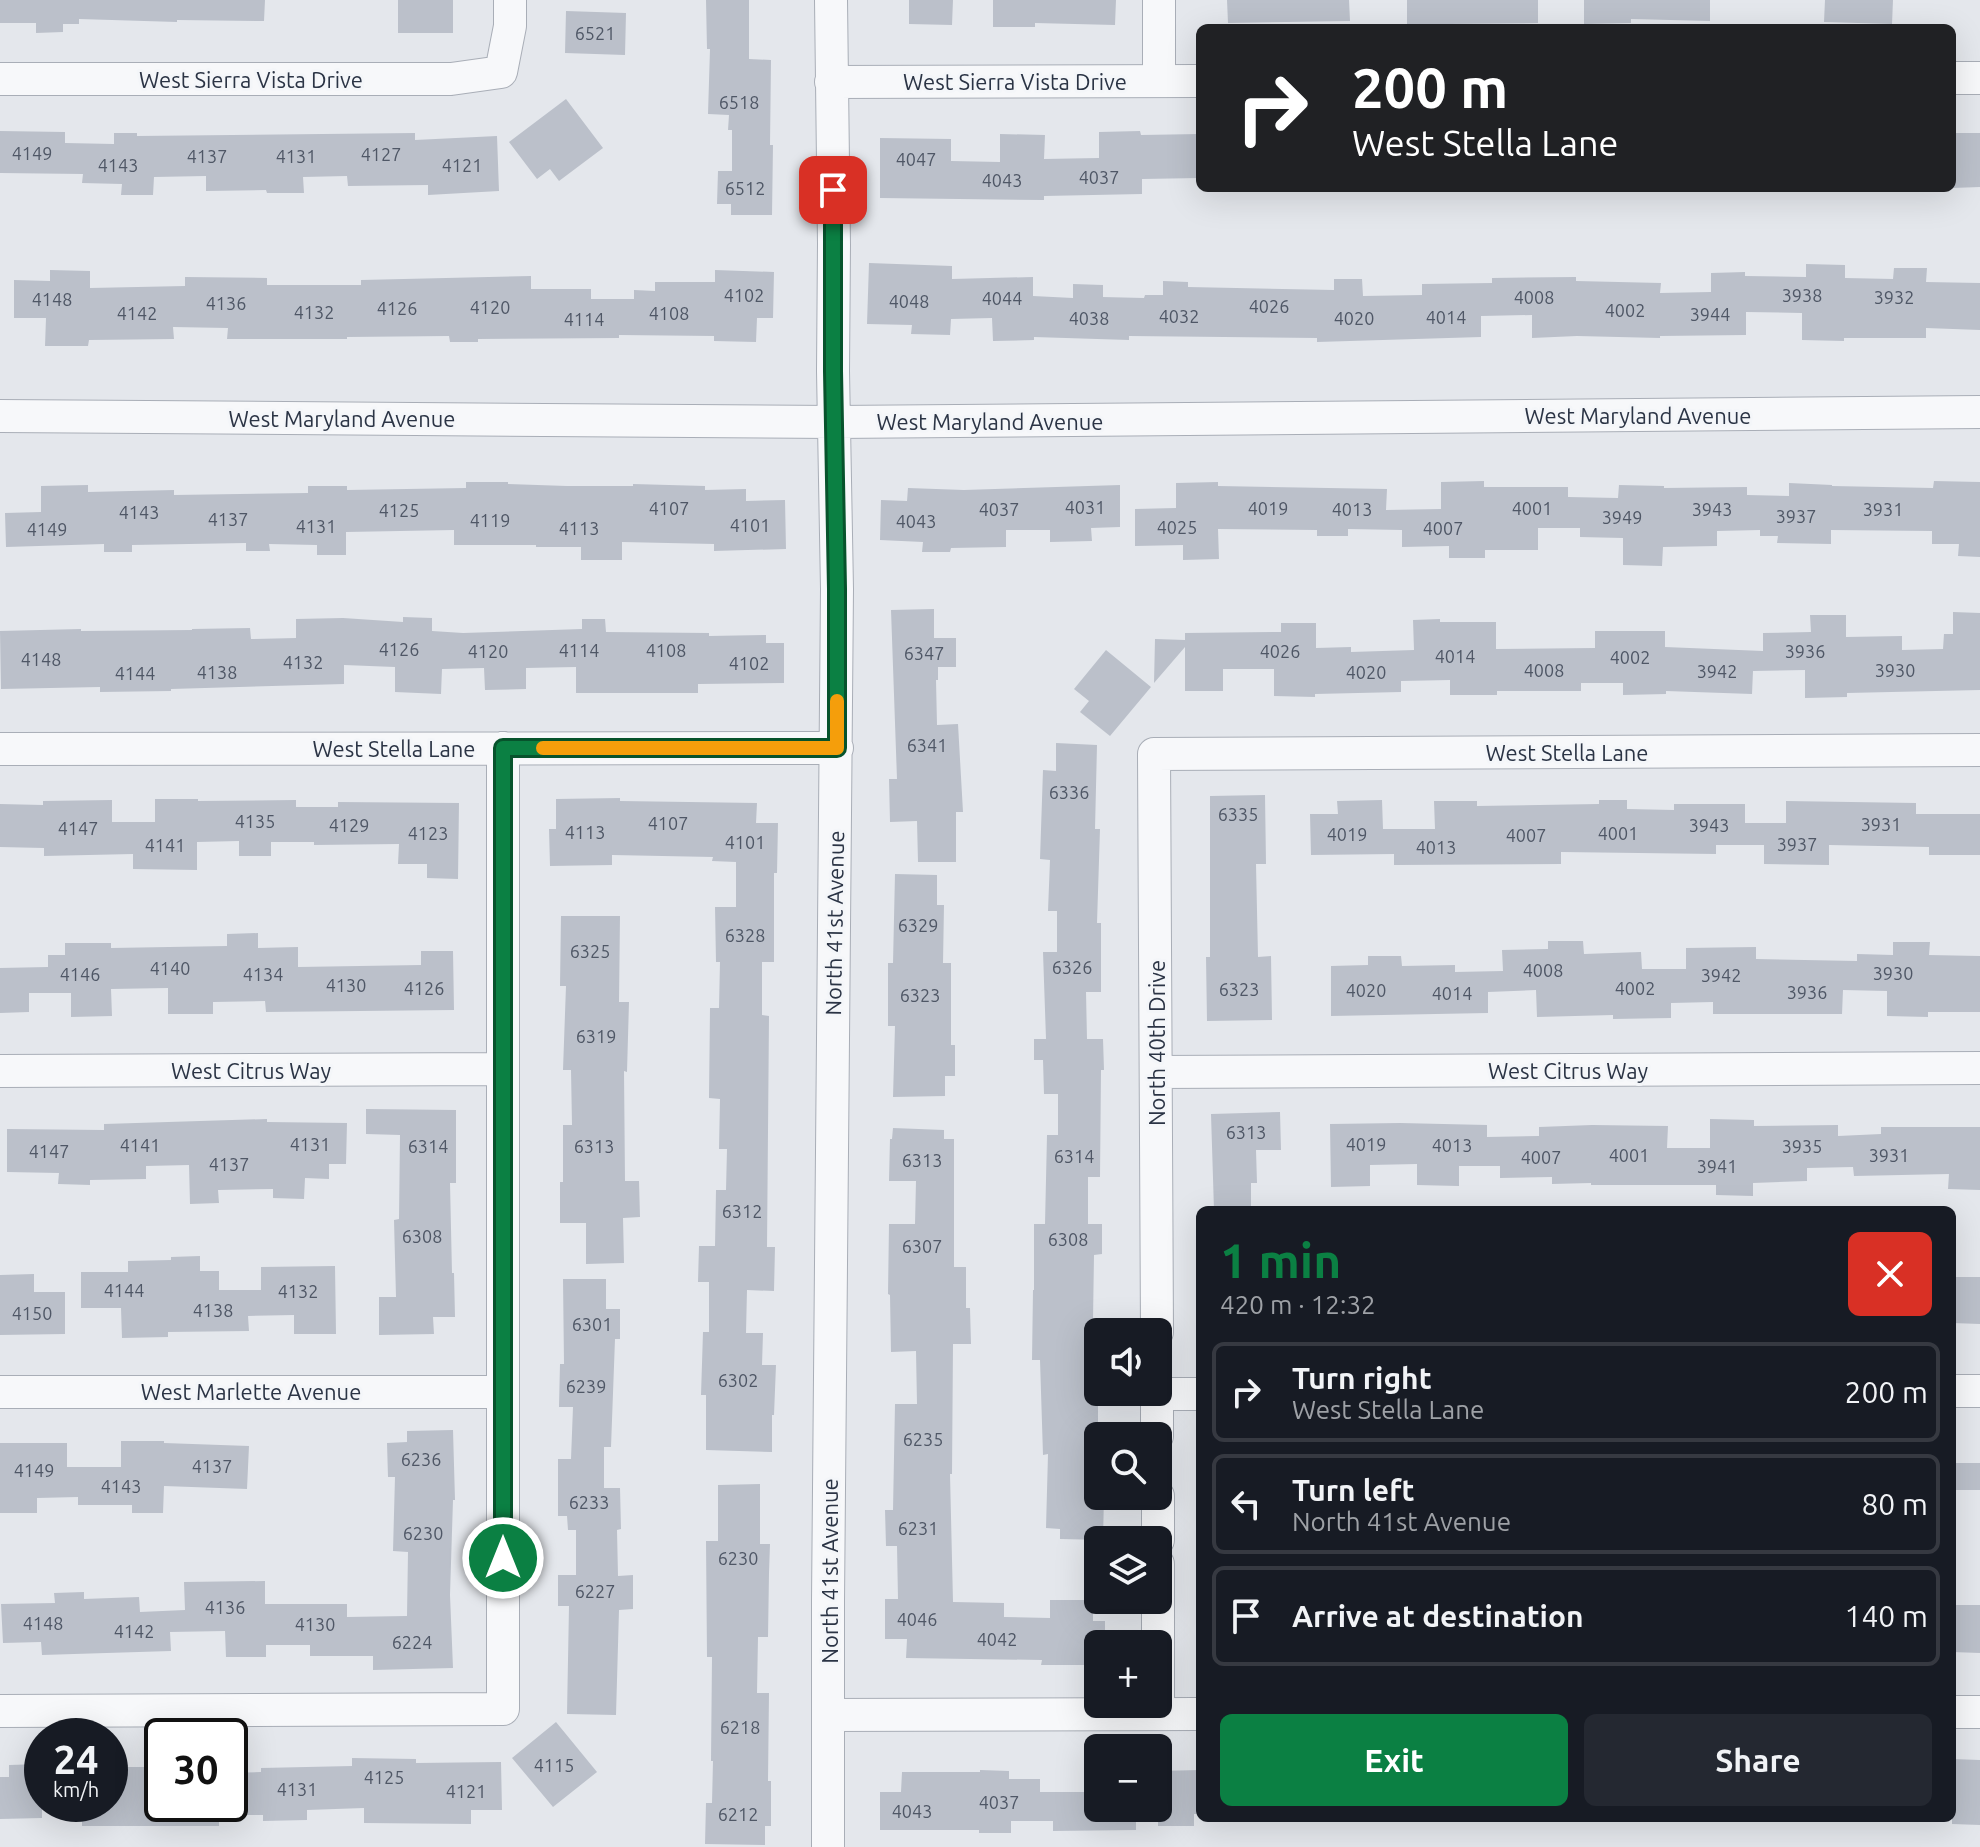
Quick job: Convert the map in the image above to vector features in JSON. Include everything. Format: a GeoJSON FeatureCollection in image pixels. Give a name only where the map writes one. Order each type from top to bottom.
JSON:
{"type":"FeatureCollection","features":[{"type":"Feature","properties":{"kind":"street","name":"West Sierra Vista Drive"},"geometry":{"type":"LineString","coordinates":[[0,79],[451,79],[501,72],[510,26],[510,0]]}},
{"type":"Feature","properties":{"kind":"street","name":"North 41st Avenue"},"geometry":{"type":"LineString","coordinates":[[828,1847],[837,748],[831,0]]}},
{"type":"Feature","properties":{"kind":"street"},"geometry":{"type":"LineString","coordinates":[[1159,0],[1159,81]]}},
{"type":"Feature","properties":{"kind":"street"},"geometry":{"type":"LineString","coordinates":[[1956,78],[1980,78]]}},
{"type":"Feature","properties":{"kind":"street","name":"West Sierra Vista Drive"},"geometry":{"type":"LineString","coordinates":[[831,82],[1196,81]]}},
{"type":"Feature","properties":{"kind":"street","name":"West Maryland Avenue"},"geometry":{"type":"LineString","coordinates":[[0,416],[835,422],[1980,412]]}},
{"type":"Feature","properties":{"kind":"street"},"geometry":{"type":"LineString","coordinates":[[0,1711],[503,1709],[503,748]]}},
{"type":"Feature","properties":{"kind":"street","name":"West Stella Lane"},"geometry":{"type":"LineString","coordinates":[[0,749],[837,748]]}},
{"type":"Feature","properties":{"kind":"street","name":"West Stella Lane"},"geometry":{"type":"LineString","coordinates":[[1154,754],[1980,750]]}},
{"type":"Feature","properties":{"kind":"street","name":"North 40th Drive"},"geometry":{"type":"LineString","coordinates":[[1154,754],[1157,1318]]}},
{"type":"Feature","properties":{"kind":"street","name":"West Citrus Way"},"geometry":{"type":"LineString","coordinates":[[1156,1072],[1980,1068]]}},
{"type":"Feature","properties":{"kind":"street","name":"West Citrus Way"},"geometry":{"type":"LineString","coordinates":[[0,1071],[503,1069]]}},
{"type":"Feature","properties":{"kind":"street"},"geometry":{"type":"LineString","coordinates":[[1956,1391],[1980,1391]]}},
{"type":"Feature","properties":{"kind":"street","name":"West Marlette Avenue"},"geometry":{"type":"LineString","coordinates":[[0,1392],[503,1392]]}},
{"type":"Feature","properties":{"kind":"street"},"geometry":{"type":"LineString","coordinates":[[1172,1393],[1196,1394]]}},
{"type":"Feature","properties":{"kind":"street"},"geometry":{"type":"LineString","coordinates":[[1956,1712],[1980,1712]]}},
{"type":"Feature","properties":{"kind":"street"},"geometry":{"type":"LineString","coordinates":[[828,1715],[1084,1714]]}},
{"type":"Feature","properties":{"kind":"street"},"geometry":{"type":"LineString","coordinates":[[1172,1714],[1196,1714]]}},
{"type":"Feature","properties":{"kind":"building"},"geometry":{"type":"Polygon","coordinates":[[[0,0],[265,0],[264,21],[79,19],[79,24],[63,24],[63,32],[36,33],[36,23],[0,23],[0,0]]]}},
{"type":"Feature","properties":{"kind":"building"},"geometry":{"type":"Polygon","coordinates":[[[398,0],[453,0],[453,33],[398,33],[398,0]]]}},
{"type":"Feature","properties":{"kind":"building"},"geometry":{"type":"Polygon","coordinates":[[[706,0],[749,0],[749,59],[771,60],[772,215],[731,215],[731,204],[717,204],[718,171],[732,171],[732,130],[728,130],[729,115],[708,114],[710,49],[707,49],[706,0]]]}},
{"type":"Feature","properties":{"kind":"building"},"geometry":{"type":"Polygon","coordinates":[[[909,0],[953,0],[952,25],[909,24],[909,0]]]}},
{"type":"Feature","properties":{"kind":"building"},"geometry":{"type":"Polygon","coordinates":[[[993,0],[1116,0],[1115,25],[1035,23],[1035,27],[993,27],[993,0]]]}},
{"type":"Feature","properties":{"kind":"building"},"geometry":{"type":"Polygon","coordinates":[[[1227,0],[1349,0],[1350,21],[1228,23],[1227,0]]]}},
{"type":"Feature","properties":{"kind":"building"},"geometry":{"type":"Polygon","coordinates":[[[1407,0],[1538,0],[1538,23],[1407,24],[1407,0]]]}},
{"type":"Feature","properties":{"kind":"building"},"geometry":{"type":"Polygon","coordinates":[[[1584,0],[1710,0],[1710,21],[1631,19],[1631,23],[1584,24],[1584,0]]]}},
{"type":"Feature","properties":{"kind":"building"},"geometry":{"type":"Polygon","coordinates":[[[1825,0],[1893,0],[1892,24],[1824,22],[1825,0]]]}},
{"type":"Feature","properties":{"kind":"building"},"geometry":{"type":"Polygon","coordinates":[[[566,11],[626,13],[625,55],[565,53],[566,11]]]}},
{"type":"Feature","properties":{"kind":"building"},"geometry":{"type":"Polygon","coordinates":[[[566,99],[603,148],[559,181],[550,169],[537,179],[509,142],[566,99]]]}},
{"type":"Feature","properties":{"kind":"building"},"geometry":{"type":"Polygon","coordinates":[[[0,131],[65,132],[65,143],[114,144],[114,133],[137,133],[137,136],[415,133],[415,140],[497,136],[499,191],[428,195],[428,185],[348,186],[347,176],[303,177],[304,193],[206,191],[206,176],[154,177],[153,195],[121,195],[122,184],[82,183],[83,174],[0,173],[0,131]]]}},
{"type":"Feature","properties":{"kind":"building"},"geometry":{"type":"Polygon","coordinates":[[[1099,132],[1196,134],[1196,178],[1142,179],[1142,194],[1044,196],[1044,200],[880,198],[880,138],[951,139],[951,161],[1000,162],[1000,134],[1045,135],[1044,159],[1099,158],[1099,132]]]}},
{"type":"Feature","properties":{"kind":"building"},"geometry":{"type":"Polygon","coordinates":[[[1956,133],[1980,133],[1980,187],[1956,188],[1956,133]]]}},
{"type":"Feature","properties":{"kind":"building"},"geometry":{"type":"Polygon","coordinates":[[[869,263],[952,266],[952,279],[1033,277],[1033,296],[1073,298],[1073,284],[1103,285],[1103,297],[1144,298],[1145,295],[1163,295],[1163,281],[1188,282],[1188,287],[1334,290],[1334,279],[1362,279],[1363,296],[1422,295],[1422,284],[1492,283],[1492,278],[1576,277],[1576,281],[1661,283],[1660,293],[1711,292],[1711,273],[1745,272],[1745,276],[1806,277],[1806,264],[1845,265],[1845,278],[1893,279],[1894,268],[1927,268],[1926,282],[1980,283],[1980,330],[1926,328],[1926,338],[1802,340],[1802,313],[1746,312],[1746,335],[1532,338],[1532,315],[1481,316],[1481,337],[1317,342],[1317,338],[1129,336],[1129,340],[1034,337],[1034,340],[993,341],[992,318],[951,319],[950,335],[911,334],[912,325],[867,324],[869,263]]]}},
{"type":"Feature","properties":{"kind":"building"},"geometry":{"type":"Polygon","coordinates":[[[50,270],[90,271],[90,288],[185,286],[185,277],[267,278],[267,285],[361,285],[361,280],[531,276],[531,289],[591,289],[591,299],[634,299],[634,290],[655,291],[655,282],[715,282],[715,270],[774,272],[773,318],[757,318],[756,342],[714,341],[714,336],[619,335],[619,338],[478,339],[478,342],[450,342],[449,336],[227,339],[228,328],[173,327],[174,339],[89,340],[88,346],[45,346],[46,318],[14,318],[14,280],[50,281],[50,270]]]}},
{"type":"Feature","properties":{"kind":"building"},"geometry":{"type":"Polygon","coordinates":[[[1484,481],[1484,487],[1568,487],[1568,497],[1618,498],[1619,485],[1747,487],[1747,495],[1789,496],[1789,483],[1933,488],[1934,481],[1980,482],[1980,557],[1958,556],[1959,544],[1932,544],[1932,531],[1831,530],[1831,544],[1777,543],[1778,536],[1760,536],[1760,530],[1717,531],[1717,546],[1663,547],[1662,566],[1623,565],[1623,538],[1580,537],[1580,528],[1538,528],[1538,550],[1485,550],[1485,558],[1449,558],[1449,546],[1402,547],[1402,530],[1348,529],[1348,536],[1317,536],[1317,530],[1218,529],[1219,559],[1183,560],[1183,545],[1135,546],[1135,509],[1176,508],[1176,483],[1387,489],[1386,510],[1441,509],[1441,482],[1484,481]]]}},
{"type":"Feature","properties":{"kind":"building"},"geometry":{"type":"Polygon","coordinates":[[[466,482],[746,489],[746,501],[785,500],[786,549],[714,551],[714,544],[622,542],[622,560],[581,560],[581,547],[454,545],[454,530],[346,532],[346,555],[317,555],[317,545],[269,544],[270,551],[246,551],[246,543],[132,545],[132,552],[104,552],[104,544],[6,547],[5,513],[41,512],[41,486],[88,485],[88,492],[174,490],[174,495],[308,493],[308,486],[347,486],[347,490],[466,488],[466,482]]]}},
{"type":"Feature","properties":{"kind":"building"},"geometry":{"type":"Polygon","coordinates":[[[1120,485],[1120,527],[1091,528],[1092,541],[1050,542],[1050,530],[1006,530],[1006,547],[922,552],[923,542],[880,540],[881,500],[907,501],[908,488],[964,490],[1120,485]]]}},
{"type":"Feature","properties":{"kind":"building"},"geometry":{"type":"Polygon","coordinates":[[[934,609],[934,638],[956,638],[956,667],[938,667],[936,680],[937,725],[958,724],[963,812],[956,812],[956,862],[918,862],[917,821],[890,822],[889,779],[897,779],[891,610],[934,609]]]}},
{"type":"Feature","properties":{"kind":"building"},"geometry":{"type":"Polygon","coordinates":[[[1953,612],[1980,613],[1980,690],[1847,693],[1847,697],[1805,698],[1805,670],[1753,671],[1752,694],[1666,691],[1666,694],[1623,695],[1623,683],[1581,683],[1581,691],[1497,691],[1497,695],[1450,695],[1450,680],[1401,681],[1401,692],[1274,696],[1274,669],[1223,669],[1223,691],[1185,691],[1185,647],[1154,683],[1155,639],[1185,640],[1185,633],[1281,632],[1281,623],[1316,623],[1316,648],[1351,647],[1351,652],[1414,650],[1413,620],[1440,619],[1440,622],[1496,622],[1496,649],[1595,648],[1595,631],[1665,631],[1665,647],[1763,651],[1763,633],[1811,632],[1810,615],[1846,615],[1846,637],[1902,636],[1902,650],[1943,649],[1944,634],[1953,634],[1953,612]]]}},
{"type":"Feature","properties":{"kind":"building"},"geometry":{"type":"Polygon","coordinates":[[[403,617],[432,618],[432,631],[463,633],[582,629],[582,619],[605,619],[606,632],[766,635],[766,643],[784,643],[784,683],[698,684],[698,693],[576,693],[576,667],[526,668],[526,689],[485,690],[484,668],[442,669],[441,694],[395,692],[395,667],[344,665],[344,684],[171,691],[100,692],[100,687],[1,689],[0,631],[250,628],[251,639],[296,638],[296,619],[403,622],[403,617]]]}},
{"type":"Feature","properties":{"kind":"building"},"geometry":{"type":"Polygon","coordinates":[[[1106,650],[1151,687],[1110,736],[1080,712],[1089,701],[1074,689],[1106,650]]]}},
{"type":"Feature","properties":{"kind":"building"},"geometry":{"type":"Polygon","coordinates":[[[1056,743],[1097,745],[1095,829],[1100,829],[1097,923],[1101,923],[1101,992],[1086,992],[1087,1039],[1103,1039],[1104,1070],[1101,1070],[1100,1177],[1088,1177],[1088,1224],[1102,1224],[1102,1254],[1094,1255],[1093,1318],[1084,1318],[1084,1406],[1098,1406],[1098,1422],[1084,1422],[1084,1510],[1104,1510],[1103,1526],[1084,1526],[1084,1540],[1060,1539],[1060,1529],[1046,1528],[1048,1454],[1043,1455],[1040,1360],[1032,1360],[1034,1224],[1045,1224],[1047,1135],[1058,1135],[1058,1094],[1044,1094],[1043,1060],[1034,1060],[1034,1039],[1046,1039],[1043,952],[1057,952],[1057,911],[1048,911],[1050,860],[1040,859],[1043,770],[1056,771],[1056,743]]]}},
{"type":"Feature","properties":{"kind":"building"},"geometry":{"type":"Polygon","coordinates":[[[1265,795],[1266,864],[1256,864],[1258,957],[1271,956],[1272,1020],[1207,1021],[1210,796],[1265,795]]]}},
{"type":"Feature","properties":{"kind":"building"},"geometry":{"type":"Polygon","coordinates":[[[620,798],[620,801],[757,803],[756,823],[778,823],[777,873],[774,873],[774,962],[762,962],[762,1015],[769,1016],[767,1247],[775,1247],[774,1291],[747,1290],[746,1333],[763,1333],[762,1365],[776,1365],[772,1452],[706,1450],[706,1395],[701,1395],[703,1332],[709,1332],[709,1282],[698,1282],[699,1246],[715,1246],[716,1190],[726,1190],[727,1149],[719,1149],[720,1099],[709,1098],[710,1008],[719,1008],[720,962],[716,962],[715,907],[736,907],[736,862],[712,861],[713,857],[612,855],[612,865],[550,866],[549,829],[556,829],[556,799],[620,798]]]}},
{"type":"Feature","properties":{"kind":"building"},"geometry":{"type":"Polygon","coordinates":[[[155,799],[296,800],[296,807],[338,807],[338,802],[459,803],[458,879],[427,878],[427,864],[398,864],[399,844],[271,842],[271,856],[239,856],[239,841],[197,842],[197,870],[133,869],[133,854],[44,856],[44,848],[0,847],[0,804],[43,805],[43,801],[112,800],[112,822],[155,822],[155,799]]]}},
{"type":"Feature","properties":{"kind":"building"},"geometry":{"type":"Polygon","coordinates":[[[1382,800],[1383,829],[1435,829],[1434,801],[1477,801],[1477,806],[1599,804],[1599,800],[1627,800],[1627,809],[1674,810],[1674,804],[1745,804],[1745,823],[1786,823],[1786,801],[1916,803],[1916,814],[1980,814],[1980,855],[1929,855],[1929,847],[1829,845],[1829,865],[1764,864],[1764,845],[1716,845],[1716,854],[1561,852],[1561,864],[1394,865],[1394,854],[1311,855],[1310,814],[1338,814],[1337,801],[1382,800]]]}},
{"type":"Feature","properties":{"kind":"building"},"geometry":{"type":"Polygon","coordinates":[[[895,874],[937,875],[937,905],[944,905],[943,963],[951,963],[951,1045],[955,1045],[955,1076],[945,1076],[945,1096],[893,1097],[895,1026],[888,1026],[888,963],[893,963],[895,874]]]}},
{"type":"Feature","properties":{"kind":"building"},"geometry":{"type":"Polygon","coordinates":[[[561,916],[620,916],[619,1002],[629,1002],[627,1072],[624,1071],[625,1181],[639,1181],[640,1217],[623,1218],[624,1263],[586,1264],[586,1223],[560,1223],[563,1125],[572,1125],[571,1070],[563,1070],[566,986],[560,986],[561,916]]]}},
{"type":"Feature","properties":{"kind":"building"},"geometry":{"type":"Polygon","coordinates":[[[258,933],[258,948],[298,947],[298,967],[421,965],[421,951],[453,951],[454,1010],[266,1012],[265,1001],[213,1002],[213,1014],[168,1014],[168,988],[111,989],[112,1016],[71,1017],[71,993],[29,993],[29,1012],[0,1013],[0,968],[48,967],[48,955],[65,955],[65,943],[111,943],[111,948],[227,946],[227,934],[258,933]]]}},
{"type":"Feature","properties":{"kind":"building"},"geometry":{"type":"Polygon","coordinates":[[[1548,941],[1583,941],[1584,954],[1641,952],[1642,969],[1686,969],[1686,948],[1756,947],[1756,959],[1857,961],[1857,954],[1893,955],[1893,942],[1930,942],[1929,955],[1980,956],[1980,1012],[1928,1012],[1928,1017],[1887,1016],[1887,991],[1843,990],[1842,1014],[1713,1014],[1713,1002],[1671,1003],[1671,1018],[1613,1019],[1613,1015],[1537,1017],[1536,990],[1488,992],[1488,1013],[1331,1016],[1331,966],[1368,965],[1368,956],[1401,956],[1402,966],[1455,965],[1455,972],[1503,971],[1502,950],[1548,949],[1548,941]]]}},
{"type":"Feature","properties":{"kind":"building"},"geometry":{"type":"Polygon","coordinates":[[[366,1109],[456,1110],[456,1183],[450,1183],[455,1317],[433,1317],[434,1334],[379,1335],[379,1297],[396,1297],[394,1220],[399,1219],[400,1135],[366,1134],[366,1109]]]}},
{"type":"Feature","properties":{"kind":"building"},"geometry":{"type":"Polygon","coordinates":[[[1280,1112],[1281,1150],[1256,1150],[1257,1183],[1251,1183],[1251,1206],[1214,1206],[1211,1114],[1280,1112]]]}},
{"type":"Feature","properties":{"kind":"building"},"geometry":{"type":"Polygon","coordinates":[[[267,1119],[267,1122],[347,1123],[346,1164],[329,1164],[329,1179],[305,1178],[304,1199],[273,1198],[273,1189],[218,1190],[219,1203],[190,1204],[189,1165],[146,1166],[146,1179],[90,1180],[90,1185],[58,1184],[59,1173],[7,1172],[7,1129],[104,1130],[104,1124],[267,1119]]]}},
{"type":"Feature","properties":{"kind":"building"},"geometry":{"type":"Polygon","coordinates":[[[1710,1119],[1754,1120],[1754,1126],[1838,1125],[1838,1136],[1881,1134],[1881,1127],[1980,1127],[1980,1190],[1948,1189],[1949,1174],[1854,1176],[1853,1167],[1807,1168],[1807,1181],[1753,1183],[1753,1196],[1716,1195],[1716,1185],[1552,1184],[1552,1177],[1500,1178],[1500,1166],[1459,1166],[1459,1186],[1417,1185],[1417,1164],[1370,1165],[1370,1186],[1331,1187],[1330,1124],[1487,1125],[1487,1137],[1539,1136],[1539,1127],[1668,1126],[1667,1148],[1710,1148],[1710,1119]]]}},
{"type":"Feature","properties":{"kind":"building"},"geometry":{"type":"Polygon","coordinates":[[[893,1128],[944,1130],[944,1139],[954,1139],[954,1267],[966,1267],[966,1308],[970,1308],[971,1344],[953,1344],[950,1474],[953,1602],[1004,1603],[1004,1617],[1050,1618],[1050,1600],[1084,1600],[1084,1614],[1093,1614],[1093,1621],[1105,1621],[1105,1630],[1084,1630],[1084,1665],[1041,1665],[1042,1660],[906,1658],[907,1639],[885,1639],[885,1599],[898,1599],[897,1546],[886,1546],[885,1510],[893,1510],[895,1404],[917,1404],[916,1351],[891,1352],[889,1224],[915,1224],[916,1181],[889,1181],[893,1128]]]}},
{"type":"Feature","properties":{"kind":"building"},"geometry":{"type":"Polygon","coordinates":[[[200,1256],[200,1271],[219,1271],[219,1290],[261,1290],[261,1267],[335,1266],[336,1334],[294,1334],[294,1315],[248,1316],[249,1331],[168,1332],[168,1337],[122,1338],[121,1308],[81,1308],[81,1272],[128,1272],[128,1261],[200,1256]]]}},
{"type":"Feature","properties":{"kind":"building"},"geometry":{"type":"Polygon","coordinates":[[[34,1274],[34,1292],[65,1292],[65,1334],[0,1335],[0,1275],[34,1274]]]}},
{"type":"Feature","properties":{"kind":"building"},"geometry":{"type":"Polygon","coordinates":[[[1956,1277],[1980,1277],[1980,1324],[1956,1323],[1956,1277]]]}},
{"type":"Feature","properties":{"kind":"building"},"geometry":{"type":"Polygon","coordinates":[[[563,1279],[606,1279],[606,1309],[620,1309],[620,1339],[615,1339],[611,1447],[604,1447],[604,1488],[620,1488],[618,1576],[633,1575],[633,1609],[619,1610],[616,1715],[567,1714],[569,1606],[558,1606],[558,1575],[576,1575],[576,1530],[568,1530],[567,1516],[558,1516],[558,1459],[571,1459],[573,1407],[559,1407],[560,1364],[564,1364],[563,1279]]]}},
{"type":"Feature","properties":{"kind":"building"},"geometry":{"type":"Polygon","coordinates":[[[453,1430],[455,1500],[450,1595],[453,1668],[373,1670],[373,1656],[310,1656],[310,1645],[266,1645],[266,1657],[226,1657],[225,1631],[170,1632],[171,1651],[42,1655],[41,1642],[3,1643],[1,1604],[55,1603],[54,1593],[84,1592],[84,1599],[139,1597],[140,1612],[185,1610],[184,1582],[265,1581],[265,1604],[347,1604],[347,1617],[407,1616],[408,1552],[393,1551],[395,1477],[388,1477],[387,1443],[407,1442],[407,1431],[453,1430]]]}},
{"type":"Feature","properties":{"kind":"building"},"geometry":{"type":"Polygon","coordinates":[[[121,1441],[249,1446],[247,1489],[164,1486],[163,1513],[132,1513],[132,1505],[78,1505],[78,1497],[37,1498],[37,1513],[0,1513],[0,1443],[67,1443],[67,1467],[121,1467],[121,1441]]]}},
{"type":"Feature","properties":{"kind":"building"},"geometry":{"type":"Polygon","coordinates":[[[1956,1463],[1980,1463],[1980,1490],[1956,1490],[1956,1463]]]}},
{"type":"Feature","properties":{"kind":"building"},"geometry":{"type":"Polygon","coordinates":[[[760,1484],[760,1544],[770,1544],[768,1637],[758,1637],[757,1693],[769,1693],[771,1826],[765,1826],[765,1845],[705,1844],[706,1803],[712,1803],[713,1761],[712,1657],[707,1657],[706,1541],[718,1541],[718,1485],[760,1484]]]}},
{"type":"Feature","properties":{"kind":"building"},"geometry":{"type":"Polygon","coordinates":[[[1956,1605],[1980,1605],[1980,1653],[1956,1652],[1956,1605]]]}},
{"type":"Feature","properties":{"kind":"building"},"geometry":{"type":"Polygon","coordinates":[[[556,1722],[597,1772],[553,1807],[512,1758],[556,1722]]]}},
{"type":"Feature","properties":{"kind":"building"},"geometry":{"type":"Polygon","coordinates":[[[352,1758],[416,1759],[416,1763],[501,1762],[502,1810],[471,1810],[471,1824],[364,1823],[364,1808],[307,1810],[307,1820],[263,1821],[263,1815],[248,1815],[248,1772],[261,1772],[261,1768],[352,1766],[352,1758]]]}},
{"type":"Feature","properties":{"kind":"building"},"geometry":{"type":"Polygon","coordinates":[[[1956,1759],[1980,1760],[1980,1825],[1952,1824],[1956,1822],[1956,1759]]]}},
{"type":"Feature","properties":{"kind":"building"},"geometry":{"type":"Polygon","coordinates":[[[9,1765],[24,1765],[24,1818],[0,1819],[0,1777],[9,1777],[9,1765]]]}},
{"type":"Feature","properties":{"kind":"building"},"geometry":{"type":"Polygon","coordinates":[[[128,1767],[144,1767],[144,1822],[219,1822],[219,1826],[82,1826],[82,1822],[128,1822],[128,1767]]]}},
{"type":"Feature","properties":{"kind":"building"},"geometry":{"type":"Polygon","coordinates":[[[1196,1770],[1194,1826],[1158,1826],[1158,1822],[1172,1822],[1172,1771],[1196,1770]]]}},
{"type":"Feature","properties":{"kind":"building"},"geometry":{"type":"Polygon","coordinates":[[[1009,1771],[1009,1779],[1040,1779],[1040,1792],[1084,1792],[1084,1822],[1136,1822],[1136,1830],[1053,1831],[1053,1821],[1011,1821],[1011,1833],[880,1830],[880,1792],[901,1792],[902,1772],[1009,1771]]]}},
{"type":"Feature","properties":{"kind":"slow traffic"},"geometry":{"type":"LineString","coordinates":[[543,748],[837,748],[837,701]]}},
{"type":"Feature","properties":{"kind":"route"},"geometry":{"type":"LineString","coordinates":[[503,1558],[503,748],[837,748],[833,190]]}}]}
